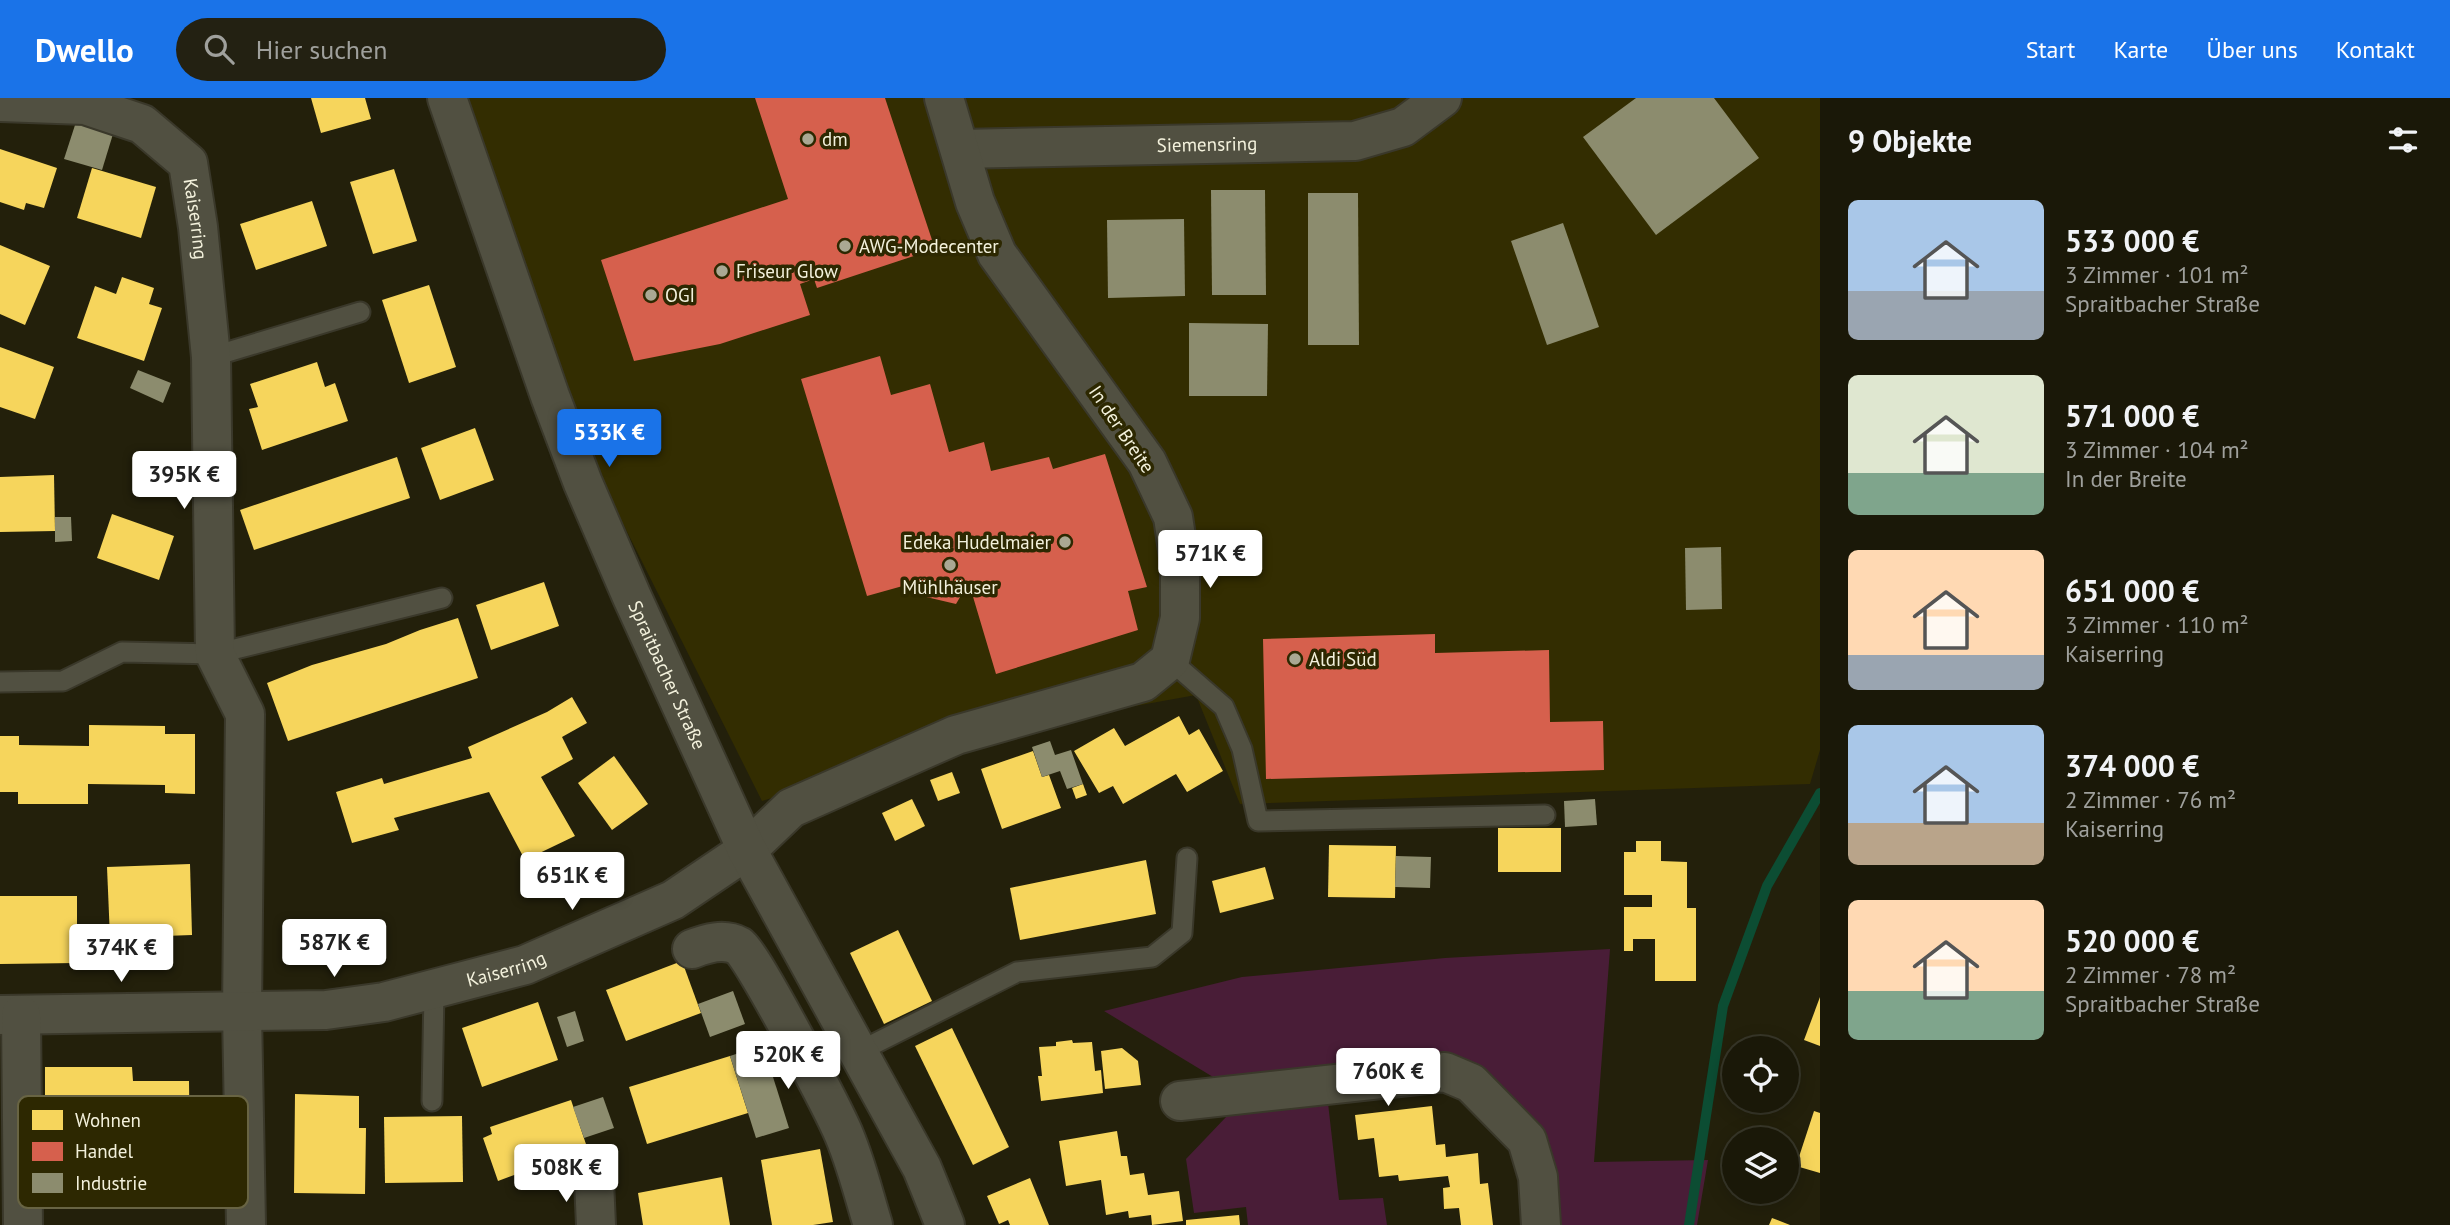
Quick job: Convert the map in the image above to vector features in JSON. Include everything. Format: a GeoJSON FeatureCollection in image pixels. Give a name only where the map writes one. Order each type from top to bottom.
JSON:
{"type":"FeatureCollection","features":[{"type":"Feature","properties":{"kind":"street","name":"Spraitbacher Straße"},"geometry":{"type":"LineString","coordinates":[[447,98],[550,396],[583,483],[637,608],[747,850],[922,1168],[946,1225]]}},
{"type":"Feature","properties":{"kind":"street","name":"In der Breite"},"geometry":{"type":"LineString","coordinates":[[944,98],[975,202],[998,254],[1147,462],[1173,517],[1180,563],[1180,618],[1170,660]]}},
{"type":"Feature","properties":{"kind":"street","name":"Siemensring"},"geometry":{"type":"LineString","coordinates":[[960,149],[1355,141],[1403,127],[1443,98]]}},
{"type":"Feature","properties":{"kind":"street","name":"Kaiserring"},"geometry":{"type":"LineString","coordinates":[[0,102],[85,104],[144,111],[188,163],[198,227],[211,357],[215,654],[245,715],[242,1013]]}},
{"type":"Feature","properties":{"kind":"street"},"geometry":{"type":"LineString","coordinates":[[747,850],[791,808],[956,735],[1143,682],[1170,660]]}},
{"type":"Feature","properties":{"kind":"street","name":"Kaiserring"},"geometry":{"type":"LineString","coordinates":[[11,1015],[242,1013],[326,1010],[384,1002],[525,965],[673,900],[747,850]]}},
{"type":"Feature","properties":{"kind":"street"},"geometry":{"type":"LineString","coordinates":[[692,949],[714,942],[729,942],[741,947],[761,977],[842,1130],[873,1225]]}},
{"type":"Feature","properties":{"kind":"street"},"geometry":{"type":"LineString","coordinates":[[242,1013],[244,1096]]}},
{"type":"Feature","properties":{"kind":"street"},"geometry":{"type":"LineString","coordinates":[[11,1015],[18,1138]]}},
{"type":"Feature","properties":{"kind":"street"},"geometry":{"type":"LineString","coordinates":[[1180,1101],[1445,1072],[1471,1083],[1527,1140],[1538,1177],[1541,1225]]}},
{"type":"Feature","properties":{"kind":"street"},"geometry":{"type":"LineString","coordinates":[[594,1181],[596,1225]]}},
{"type":"Feature","properties":{"kind":"lane"},"geometry":{"type":"LineString","coordinates":[[211,357],[360,312]]}},
{"type":"Feature","properties":{"kind":"lane"},"geometry":{"type":"LineString","coordinates":[[0,682],[63,681],[122,652],[215,654],[442,598]]}},
{"type":"Feature","properties":{"kind":"lane"},"geometry":{"type":"LineString","coordinates":[[1170,660],[1224,706],[1242,748],[1258,821],[1545,815]]}},
{"type":"Feature","properties":{"kind":"lane"},"geometry":{"type":"LineString","coordinates":[[858,1052],[1017,972],[1152,957],[1182,933],[1187,858]]}},
{"type":"Feature","properties":{"kind":"lane"},"geometry":{"type":"LineString","coordinates":[[432,1101],[433,990]]}},
{"type":"Feature","properties":{"kind":"shaded area"},"geometry":{"type":"Polygon","coordinates":[[[467,98],[1820,98],[1820,750],[1810,784],[1240,804],[1196,695],[985,733],[762,801],[575,428],[467,98]]]}},
{"type":"Feature","properties":{"kind":"shaded area"},"geometry":{"type":"Polygon","coordinates":[[[1610,949],[1594,1162],[1708,1160],[1697,1225],[1555,1225],[1478,1071],[1223,1083],[1104,1011],[1242,977],[1445,958],[1610,949]]]}},
{"type":"Feature","properties":{"kind":"shaded area"},"geometry":{"type":"Polygon","coordinates":[[[1328,1103],[1339,1200],[1383,1198],[1387,1225],[1248,1225],[1246,1207],[1194,1213],[1186,1159],[1227,1116],[1328,1103]]]}},
{"type":"Feature","properties":{"kind":"building: Wohnen"},"geometry":{"type":"Polygon","coordinates":[[[311,98],[365,98],[371,119],[321,133],[311,98]]]}},
{"type":"Feature","properties":{"kind":"building: Wohnen"},"geometry":{"type":"Polygon","coordinates":[[[0,149],[57,168],[44,208],[26,203],[24,210],[0,202],[0,149]]]}},
{"type":"Feature","properties":{"kind":"building: Wohnen"},"geometry":{"type":"Polygon","coordinates":[[[92,168],[156,187],[141,238],[77,218],[92,168]]]}},
{"type":"Feature","properties":{"kind":"building: Wohnen"},"geometry":{"type":"Polygon","coordinates":[[[394,169],[417,241],[373,254],[350,182],[394,169]]]}},
{"type":"Feature","properties":{"kind":"building: Wohnen"},"geometry":{"type":"Polygon","coordinates":[[[312,201],[327,246],[256,270],[240,224],[312,201]]]}},
{"type":"Feature","properties":{"kind":"building: Wohnen"},"geometry":{"type":"Polygon","coordinates":[[[0,245],[50,266],[25,325],[0,314],[0,245]]]}},
{"type":"Feature","properties":{"kind":"building: Wohnen"},"geometry":{"type":"Polygon","coordinates":[[[122,277],[154,288],[149,304],[162,308],[144,361],[77,338],[95,286],[116,294],[122,277]]]}},
{"type":"Feature","properties":{"kind":"building: Wohnen"},"geometry":{"type":"Polygon","coordinates":[[[429,285],[456,367],[409,383],[382,300],[429,285]]]}},
{"type":"Feature","properties":{"kind":"building: Wohnen"},"geometry":{"type":"Polygon","coordinates":[[[0,347],[54,367],[35,419],[0,407],[0,347]]]}},
{"type":"Feature","properties":{"kind":"building: Wohnen"},"geometry":{"type":"Polygon","coordinates":[[[317,362],[325,387],[335,383],[348,421],[262,450],[249,409],[258,407],[250,384],[317,362]]]}},
{"type":"Feature","properties":{"kind":"building: Wohnen"},"geometry":{"type":"Polygon","coordinates":[[[475,428],[494,480],[440,500],[421,448],[475,428]]]}},
{"type":"Feature","properties":{"kind":"building: Wohnen"},"geometry":{"type":"Polygon","coordinates":[[[397,457],[410,498],[254,550],[240,510],[397,457]]]}},
{"type":"Feature","properties":{"kind":"building: Wohnen"},"geometry":{"type":"Polygon","coordinates":[[[54,475],[55,531],[0,532],[0,477],[54,475]]]}},
{"type":"Feature","properties":{"kind":"building: Wohnen"},"geometry":{"type":"Polygon","coordinates":[[[112,514],[174,536],[159,580],[97,558],[112,514]]]}},
{"type":"Feature","properties":{"kind":"building: Wohnen"},"geometry":{"type":"Polygon","coordinates":[[[544,582],[559,626],[491,650],[476,605],[544,582]]]}},
{"type":"Feature","properties":{"kind":"building: Wohnen"},"geometry":{"type":"Polygon","coordinates":[[[458,618],[478,678],[288,741],[267,683],[312,665],[386,644],[458,618]]]}},
{"type":"Feature","properties":{"kind":"building: Wohnen"},"geometry":{"type":"Polygon","coordinates":[[[572,697],[587,723],[562,737],[573,759],[541,777],[575,836],[525,860],[489,792],[394,818],[399,830],[352,843],[336,792],[382,778],[384,784],[472,758],[468,747],[547,712],[572,697]]]}},
{"type":"Feature","properties":{"kind":"building: Wohnen"},"geometry":{"type":"Polygon","coordinates":[[[1179,716],[1189,735],[1199,729],[1223,771],[1187,792],[1176,774],[1123,804],[1113,786],[1099,793],[1074,751],[1114,728],[1125,746],[1179,716]]]}},
{"type":"Feature","properties":{"kind":"building: Wohnen"},"geometry":{"type":"Polygon","coordinates":[[[89,725],[165,726],[165,734],[195,734],[195,794],[165,793],[165,785],[88,784],[88,804],[18,804],[18,792],[0,792],[0,736],[19,736],[19,745],[89,746],[89,725]]]}},
{"type":"Feature","properties":{"kind":"building: Wohnen"},"geometry":{"type":"Polygon","coordinates":[[[1033,751],[1042,777],[1049,775],[1061,808],[1002,829],[981,769],[1033,751]]]}},
{"type":"Feature","properties":{"kind":"building: Wohnen"},"geometry":{"type":"Polygon","coordinates":[[[614,756],[648,804],[612,830],[578,783],[614,756]]]}},
{"type":"Feature","properties":{"kind":"building: Wohnen"},"geometry":{"type":"Polygon","coordinates":[[[952,772],[960,793],[938,801],[930,780],[952,772]]]}},
{"type":"Feature","properties":{"kind":"building: Wohnen"},"geometry":{"type":"Polygon","coordinates":[[[1083,784],[1087,795],[1076,799],[1072,788],[1083,784]]]}},
{"type":"Feature","properties":{"kind":"building: Wohnen"},"geometry":{"type":"Polygon","coordinates":[[[912,799],[925,826],[895,841],[882,813],[912,799]]]}},
{"type":"Feature","properties":{"kind":"building: Wohnen"},"geometry":{"type":"Polygon","coordinates":[[[1498,828],[1561,828],[1561,872],[1498,872],[1498,828]]]}},
{"type":"Feature","properties":{"kind":"building: Wohnen"},"geometry":{"type":"Polygon","coordinates":[[[1636,841],[1661,841],[1661,861],[1687,862],[1687,908],[1696,908],[1696,981],[1655,981],[1655,939],[1633,939],[1633,951],[1624,951],[1624,907],[1652,907],[1652,895],[1624,895],[1624,852],[1636,852],[1636,841]]]}},
{"type":"Feature","properties":{"kind":"building: Wohnen"},"geometry":{"type":"Polygon","coordinates":[[[1329,845],[1396,846],[1395,898],[1328,897],[1329,845]]]}},
{"type":"Feature","properties":{"kind":"building: Wohnen"},"geometry":{"type":"Polygon","coordinates":[[[1146,860],[1156,914],[1020,940],[1010,888],[1146,860]]]}},
{"type":"Feature","properties":{"kind":"building: Wohnen"},"geometry":{"type":"Polygon","coordinates":[[[190,864],[192,935],[110,938],[107,867],[190,864]]]}},
{"type":"Feature","properties":{"kind":"building: Wohnen"},"geometry":{"type":"Polygon","coordinates":[[[1265,867],[1274,899],[1220,913],[1212,881],[1265,867]]]}},
{"type":"Feature","properties":{"kind":"building: Wohnen"},"geometry":{"type":"Polygon","coordinates":[[[0,896],[77,896],[77,963],[0,964],[0,896]]]}},
{"type":"Feature","properties":{"kind":"building: Wohnen"},"geometry":{"type":"Polygon","coordinates":[[[898,930],[932,1001],[884,1024],[850,953],[898,930]]]}},
{"type":"Feature","properties":{"kind":"building: Wohnen"},"geometry":{"type":"Polygon","coordinates":[[[682,961],[701,1013],[626,1041],[606,990],[682,961]]]}},
{"type":"Feature","properties":{"kind":"building: Wohnen"},"geometry":{"type":"Polygon","coordinates":[[[1820,997],[1820,1046],[1804,1040],[1820,997]]]}},
{"type":"Feature","properties":{"kind":"building: Wohnen"},"geometry":{"type":"Polygon","coordinates":[[[538,1002],[558,1060],[482,1087],[462,1028],[538,1002]]]}},
{"type":"Feature","properties":{"kind":"building: Wohnen"},"geometry":{"type":"Polygon","coordinates":[[[952,1028],[1009,1147],[973,1165],[915,1046],[952,1028]]]}},
{"type":"Feature","properties":{"kind":"building: Wohnen"},"geometry":{"type":"Polygon","coordinates":[[[1072,1040],[1073,1043],[1092,1042],[1095,1071],[1101,1070],[1103,1093],[1041,1101],[1039,1047],[1056,1046],[1056,1042],[1072,1040]]]}},
{"type":"Feature","properties":{"kind":"building: Wohnen"},"geometry":{"type":"Polygon","coordinates":[[[1122,1048],[1138,1061],[1141,1085],[1105,1089],[1101,1051],[1122,1048]]]}},
{"type":"Feature","properties":{"kind":"building: Wohnen"},"geometry":{"type":"Polygon","coordinates":[[[730,1056],[748,1113],[647,1144],[629,1087],[730,1056]]]}},
{"type":"Feature","properties":{"kind":"building: Wohnen"},"geometry":{"type":"Polygon","coordinates":[[[45,1067],[132,1067],[133,1081],[189,1081],[189,1096],[45,1096],[45,1067]]]}},
{"type":"Feature","properties":{"kind":"building: Wohnen"},"geometry":{"type":"Polygon","coordinates":[[[295,1094],[359,1096],[359,1128],[366,1128],[365,1194],[294,1193],[295,1094]]]}},
{"type":"Feature","properties":{"kind":"building: Wohnen"},"geometry":{"type":"Polygon","coordinates":[[[571,1100],[588,1150],[573,1155],[578,1169],[544,1181],[539,1166],[498,1181],[483,1138],[492,1134],[490,1127],[571,1100]]]}},
{"type":"Feature","properties":{"kind":"building: Wohnen"},"geometry":{"type":"Polygon","coordinates":[[[1432,1106],[1436,1145],[1445,1144],[1446,1157],[1478,1153],[1480,1184],[1488,1183],[1493,1225],[1461,1225],[1459,1208],[1444,1209],[1443,1188],[1450,1187],[1448,1176],[1399,1181],[1398,1175],[1379,1177],[1374,1138],[1358,1140],[1355,1115],[1432,1106]]]}},
{"type":"Feature","properties":{"kind":"building: Wohnen"},"geometry":{"type":"Polygon","coordinates":[[[1814,1111],[1820,1113],[1820,1173],[1799,1167],[1799,1157],[1814,1111]]]}},
{"type":"Feature","properties":{"kind":"building: Wohnen"},"geometry":{"type":"Polygon","coordinates":[[[462,1116],[463,1182],[385,1183],[384,1117],[462,1116]]]}},
{"type":"Feature","properties":{"kind":"building: Wohnen"},"geometry":{"type":"Polygon","coordinates":[[[1117,1131],[1121,1156],[1127,1156],[1130,1175],[1144,1173],[1148,1195],[1179,1191],[1183,1221],[1152,1225],[1151,1215],[1129,1218],[1128,1211],[1106,1215],[1101,1180],[1066,1186],[1059,1141],[1117,1131]]]}},
{"type":"Feature","properties":{"kind":"building: Wohnen"},"geometry":{"type":"Polygon","coordinates":[[[820,1149],[833,1222],[772,1225],[761,1160],[820,1149]]]}},
{"type":"Feature","properties":{"kind":"building: Wohnen"},"geometry":{"type":"Polygon","coordinates":[[[722,1177],[730,1225],[643,1225],[638,1193],[722,1177]]]}},
{"type":"Feature","properties":{"kind":"building: Wohnen"},"geometry":{"type":"Polygon","coordinates":[[[1030,1178],[1049,1225],[1010,1225],[1008,1220],[999,1224],[987,1196],[1030,1178]]]}},
{"type":"Feature","properties":{"kind":"building: Wohnen"},"geometry":{"type":"Polygon","coordinates":[[[1239,1215],[1240,1225],[1186,1225],[1186,1220],[1239,1215]]]}},
{"type":"Feature","properties":{"kind":"building: Wohnen"},"geometry":{"type":"Polygon","coordinates":[[[1772,1218],[1790,1225],[1769,1225],[1772,1218]]]}},
{"type":"Feature","properties":{"kind":"building: Handel"},"geometry":{"type":"Polygon","coordinates":[[[755,98],[885,98],[935,249],[817,288],[814,279],[800,284],[810,315],[720,344],[634,361],[601,260],[788,199],[755,98]]]}},
{"type":"Feature","properties":{"kind":"building: Handel"},"geometry":{"type":"Polygon","coordinates":[[[880,356],[891,395],[930,384],[949,452],[984,442],[991,471],[1049,457],[1053,469],[1105,454],[1147,587],[1128,591],[1138,630],[996,674],[971,590],[966,587],[956,604],[922,596],[917,582],[867,596],[801,379],[880,356]]]}},
{"type":"Feature","properties":{"kind":"building: Handel"},"geometry":{"type":"Polygon","coordinates":[[[1435,634],[1435,653],[1549,650],[1550,722],[1603,721],[1604,770],[1266,779],[1263,639],[1435,634]]]}},
{"type":"Feature","properties":{"kind":"building: Industrie"},"geometry":{"type":"Polygon","coordinates":[[[1636,98],[1714,98],[1759,158],[1656,235],[1583,137],[1636,98]]]}},
{"type":"Feature","properties":{"kind":"building: Industrie"},"geometry":{"type":"Polygon","coordinates":[[[76,122],[113,134],[102,170],[64,159],[76,122]]]}},
{"type":"Feature","properties":{"kind":"building: Industrie"},"geometry":{"type":"Polygon","coordinates":[[[1211,190],[1265,190],[1266,295],[1212,295],[1211,190]]]}},
{"type":"Feature","properties":{"kind":"building: Industrie"},"geometry":{"type":"Polygon","coordinates":[[[1308,193],[1358,193],[1359,345],[1308,345],[1308,193]]]}},
{"type":"Feature","properties":{"kind":"building: Industrie"},"geometry":{"type":"Polygon","coordinates":[[[1184,219],[1185,296],[1108,298],[1107,220],[1184,219]]]}},
{"type":"Feature","properties":{"kind":"building: Industrie"},"geometry":{"type":"Polygon","coordinates":[[[1563,223],[1599,327],[1547,345],[1511,241],[1563,223]]]}},
{"type":"Feature","properties":{"kind":"building: Industrie"},"geometry":{"type":"Polygon","coordinates":[[[1189,323],[1268,324],[1267,396],[1189,396],[1189,323]]]}},
{"type":"Feature","properties":{"kind":"building: Industrie"},"geometry":{"type":"Polygon","coordinates":[[[138,370],[171,383],[163,403],[130,388],[138,370]]]}},
{"type":"Feature","properties":{"kind":"building: Industrie"},"geometry":{"type":"Polygon","coordinates":[[[55,517],[71,517],[72,541],[55,542],[55,517]]]}},
{"type":"Feature","properties":{"kind":"building: Industrie"},"geometry":{"type":"Polygon","coordinates":[[[1721,547],[1722,609],[1686,610],[1685,548],[1721,547]]]}},
{"type":"Feature","properties":{"kind":"building: Industrie"},"geometry":{"type":"Polygon","coordinates":[[[1050,741],[1055,755],[1071,750],[1083,784],[1067,789],[1060,771],[1042,777],[1032,747],[1050,741]]]}},
{"type":"Feature","properties":{"kind":"building: Industrie"},"geometry":{"type":"Polygon","coordinates":[[[1595,799],[1597,825],[1565,827],[1564,801],[1595,799]]]}},
{"type":"Feature","properties":{"kind":"building: Industrie"},"geometry":{"type":"Polygon","coordinates":[[[1396,856],[1431,857],[1430,888],[1395,887],[1396,856]]]}},
{"type":"Feature","properties":{"kind":"building: Industrie"},"geometry":{"type":"Polygon","coordinates":[[[733,991],[745,1024],[710,1037],[698,1004],[733,991]]]}},
{"type":"Feature","properties":{"kind":"building: Industrie"},"geometry":{"type":"Polygon","coordinates":[[[575,1011],[584,1041],[567,1047],[557,1017],[575,1011]]]}},
{"type":"Feature","properties":{"kind":"building: Industrie"},"geometry":{"type":"Polygon","coordinates":[[[763,1045],[789,1128],[756,1138],[730,1056],[763,1045]]]}},
{"type":"Feature","properties":{"kind":"building: Industrie"},"geometry":{"type":"Polygon","coordinates":[[[603,1097],[614,1128],[584,1138],[573,1107],[603,1097]]]}},
{"type":"Feature","properties":{"kind":"waterway"},"geometry":{"type":"LineString","coordinates":[[1689,1225],[1723,1006],[1767,886],[1820,793]]}},
{"type":"Feature","properties":{"kind":"place","name":"dm"},"geometry":{"type":"Point","coordinates":[808,139]}},
{"type":"Feature","properties":{"kind":"place","name":"AWG-Modecenter"},"geometry":{"type":"Point","coordinates":[845,246]}},
{"type":"Feature","properties":{"kind":"place","name":"Friseur Glow"},"geometry":{"type":"Point","coordinates":[722,271]}},
{"type":"Feature","properties":{"kind":"place","name":"OGI"},"geometry":{"type":"Point","coordinates":[651,295]}},
{"type":"Feature","properties":{"kind":"place","name":"Edeka Hudelmaier"},"geometry":{"type":"Point","coordinates":[1065,542]}},
{"type":"Feature","properties":{"kind":"place","name":"Mühlhäuser"},"geometry":{"type":"Point","coordinates":[950,565]}},
{"type":"Feature","properties":{"kind":"place","name":"Aldi Süd"},"geometry":{"type":"Point","coordinates":[1295,659]}}]}
